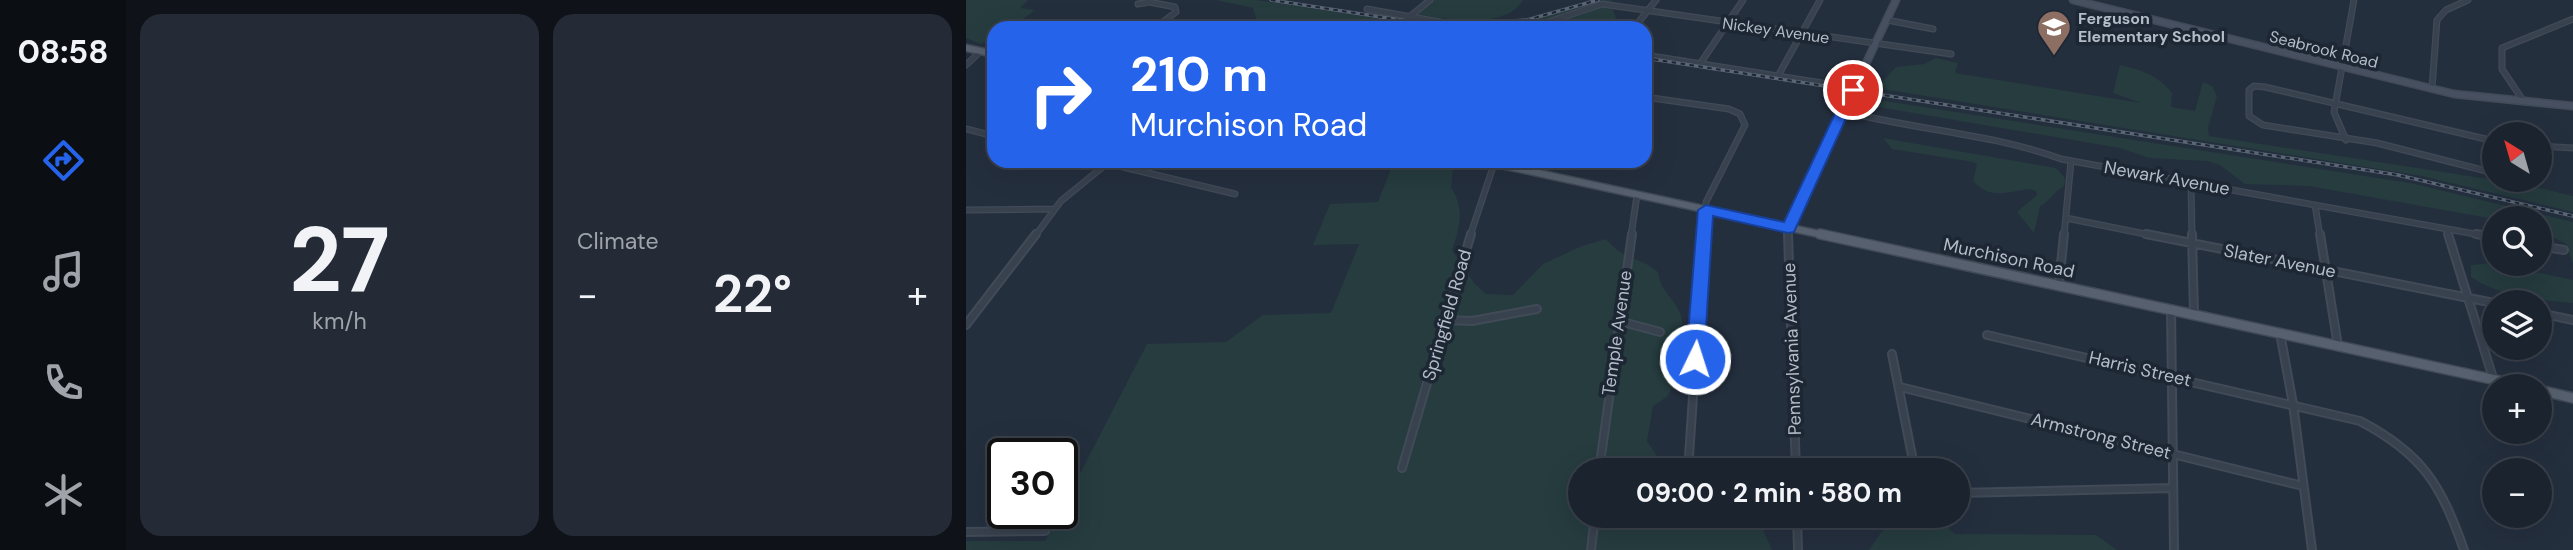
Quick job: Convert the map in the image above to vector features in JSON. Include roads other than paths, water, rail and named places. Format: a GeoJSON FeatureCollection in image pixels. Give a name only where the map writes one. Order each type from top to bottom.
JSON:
{"type":"FeatureCollection","features":[{"type":"Feature","properties":{"kind":"main road"},"geometry":{"type":"LineString","coordinates":[[966,48],[987,52]]}},
{"type":"Feature","properties":{"kind":"main road","name":"Murchison Road"},"geometry":{"type":"LineString","coordinates":[[1520,168],[2482,376]]}},
{"type":"Feature","properties":{"kind":"main road"},"geometry":{"type":"LineString","coordinates":[[2552,393],[2573,398]]}},
{"type":"Feature","properties":{"kind":"street"},"geometry":{"type":"LineString","coordinates":[[1403,21],[1430,0]]}},
{"type":"Feature","properties":{"kind":"street"},"geometry":{"type":"LineString","coordinates":[[1640,21],[1656,0]]}},
{"type":"Feature","properties":{"kind":"street"},"geometry":{"type":"LineString","coordinates":[[1700,64],[1743,0]]}},
{"type":"Feature","properties":{"kind":"street"},"geometry":{"type":"LineString","coordinates":[[1778,76],[1820,0]]}},
{"type":"Feature","properties":{"kind":"street"},"geometry":{"type":"LineString","coordinates":[[1788,228],[1895,0]]}},
{"type":"Feature","properties":{"kind":"street","name":"Seabrook Road"},"geometry":{"type":"LineString","coordinates":[[2073,0],[2432,88],[2470,96],[2573,106]]}},
{"type":"Feature","properties":{"kind":"street"},"geometry":{"type":"LineString","coordinates":[[2346,140],[2336,123],[2335,105],[2354,0]]}},
{"type":"Feature","properties":{"kind":"street"},"geometry":{"type":"LineString","coordinates":[[2432,88],[2437,20],[2446,9],[2468,0]]}},
{"type":"Feature","properties":{"kind":"street"},"geometry":{"type":"LineString","coordinates":[[1138,4],[1149,2],[1175,7],[1176,12],[1164,21]]}},
{"type":"Feature","properties":{"kind":"street","name":"Nickey Avenue"},"geometry":{"type":"LineString","coordinates":[[1551,21],[1602,4],[1951,54]]}},
{"type":"Feature","properties":{"kind":"street"},"geometry":{"type":"LineString","coordinates":[[1367,9],[1436,21]]}},
{"type":"Feature","properties":{"kind":"street"},"geometry":{"type":"LineString","coordinates":[[2524,102],[2506,78],[2499,62],[2502,48],[2573,19]]}},
{"type":"Feature","properties":{"kind":"street"},"geometry":{"type":"LineString","coordinates":[[1887,20],[1933,29]]}},
{"type":"Feature","properties":{"kind":"street"},"geometry":{"type":"LineString","coordinates":[[966,65],[981,51]]}},
{"type":"Feature","properties":{"kind":"street"},"geometry":{"type":"LineString","coordinates":[[1652,56],[1854,88]]}},
{"type":"Feature","properties":{"kind":"street"},"geometry":{"type":"LineString","coordinates":[[2482,138],[2261,86],[2249,90],[2248,114],[2256,122],[2346,140],[2377,143],[2482,170]]}},
{"type":"Feature","properties":{"kind":"street"},"geometry":{"type":"LineString","coordinates":[[1652,98],[1722,108],[1740,114],[1744,130],[1706,202],[1689,458]]}},
{"type":"Feature","properties":{"kind":"street","name":"Newark Avenue"},"geometry":{"type":"LineString","coordinates":[[1842,111],[1883,122],[2020,144],[2071,161],[2482,235]]}},
{"type":"Feature","properties":{"kind":"street"},"geometry":{"type":"LineString","coordinates":[[966,129],[987,134]]}},
{"type":"Feature","properties":{"kind":"street"},"geometry":{"type":"LineString","coordinates":[[2552,147],[2573,148]]}},
{"type":"Feature","properties":{"kind":"street"},"geometry":{"type":"LineString","coordinates":[[2059,284],[2071,161]]}},
{"type":"Feature","properties":{"kind":"street"},"geometry":{"type":"LineString","coordinates":[[966,325],[1055,209],[1102,168]]}},
{"type":"Feature","properties":{"kind":"street"},"geometry":{"type":"LineString","coordinates":[[1133,168],[1235,194]]}},
{"type":"Feature","properties":{"kind":"street","name":"Springfield Road"},"geometry":{"type":"LineString","coordinates":[[1402,468],[1492,168]]}},
{"type":"Feature","properties":{"kind":"street"},"geometry":{"type":"LineString","coordinates":[[2191,183],[2194,314]]}},
{"type":"Feature","properties":{"kind":"street","name":"Temple Avenue"},"geometry":{"type":"LineString","coordinates":[[1602,458],[1637,195]]}},
{"type":"Feature","properties":{"kind":"street"},"geometry":{"type":"LineString","coordinates":[[2315,205],[2338,346]]}},
{"type":"Feature","properties":{"kind":"street"},"geometry":{"type":"LineString","coordinates":[[966,210],[1055,209]]}},
{"type":"Feature","properties":{"kind":"street","name":"Slater Avenue"},"geometry":{"type":"LineString","coordinates":[[2066,218],[2482,301]]}},
{"type":"Feature","properties":{"kind":"street","name":"Pennsylvania Avenue"},"geometry":{"type":"LineString","coordinates":[[1788,228],[1796,458]]}},
{"type":"Feature","properties":{"kind":"street"},"geometry":{"type":"LineString","coordinates":[[2447,229],[2492,374]]}},
{"type":"Feature","properties":{"kind":"street"},"geometry":{"type":"LineString","coordinates":[[2552,248],[2564,250]]}},
{"type":"Feature","properties":{"kind":"street"},"geometry":{"type":"LineString","coordinates":[[1445,320],[1472,321],[1537,309]]}},
{"type":"Feature","properties":{"kind":"street"},"geometry":{"type":"LineString","coordinates":[[2171,309],[2174,550]]}},
{"type":"Feature","properties":{"kind":"street"},"geometry":{"type":"LineString","coordinates":[[2552,316],[2573,320]]}},
{"type":"Feature","properties":{"kind":"street"},"geometry":{"type":"LineString","coordinates":[[1619,321],[1660,332]]}},
{"type":"Feature","properties":{"kind":"street"},"geometry":{"type":"LineString","coordinates":[[2280,333],[2293,404],[2312,550]]}},
{"type":"Feature","properties":{"kind":"street","name":"Harris Street"},"geometry":{"type":"LineString","coordinates":[[1987,335],[2360,421],[2412,453],[2439,484],[2464,550]]}},
{"type":"Feature","properties":{"kind":"street"},"geometry":{"type":"LineString","coordinates":[[1892,354],[1913,458]]}},
{"type":"Feature","properties":{"kind":"street","name":"Armstrong Street"},"geometry":{"type":"LineString","coordinates":[[1900,387],[2303,486]]}},
{"type":"Feature","properties":{"kind":"street"},"geometry":{"type":"LineString","coordinates":[[1970,493],[2173,488]]}},
{"type":"Feature","properties":{"kind":"street"},"geometry":{"type":"LineString","coordinates":[[1591,550],[1594,528]]}},
{"type":"Feature","properties":{"kind":"street"},"geometry":{"type":"LineString","coordinates":[[1797,528],[1798,550]]}},
{"type":"Feature","properties":{"kind":"street"},"geometry":{"type":"LineString","coordinates":[[966,532],[1045,531]]}},
{"type":"Feature","properties":{"kind":"railway"},"geometry":{"type":"LineString","coordinates":[[1271,0],[1407,21]]}},
{"type":"Feature","properties":{"kind":"railway"},"geometry":{"type":"LineString","coordinates":[[1513,21],[1527,20],[1598,0]]}},
{"type":"Feature","properties":{"kind":"railway"},"geometry":{"type":"LineString","coordinates":[[1652,59],[2398,175],[2573,216]]}},
{"type":"Feature","properties":{"kind":"place","name":"Ferguson Elementary School"},"geometry":{"type":"Point","coordinates":[2054,57]}}]}
